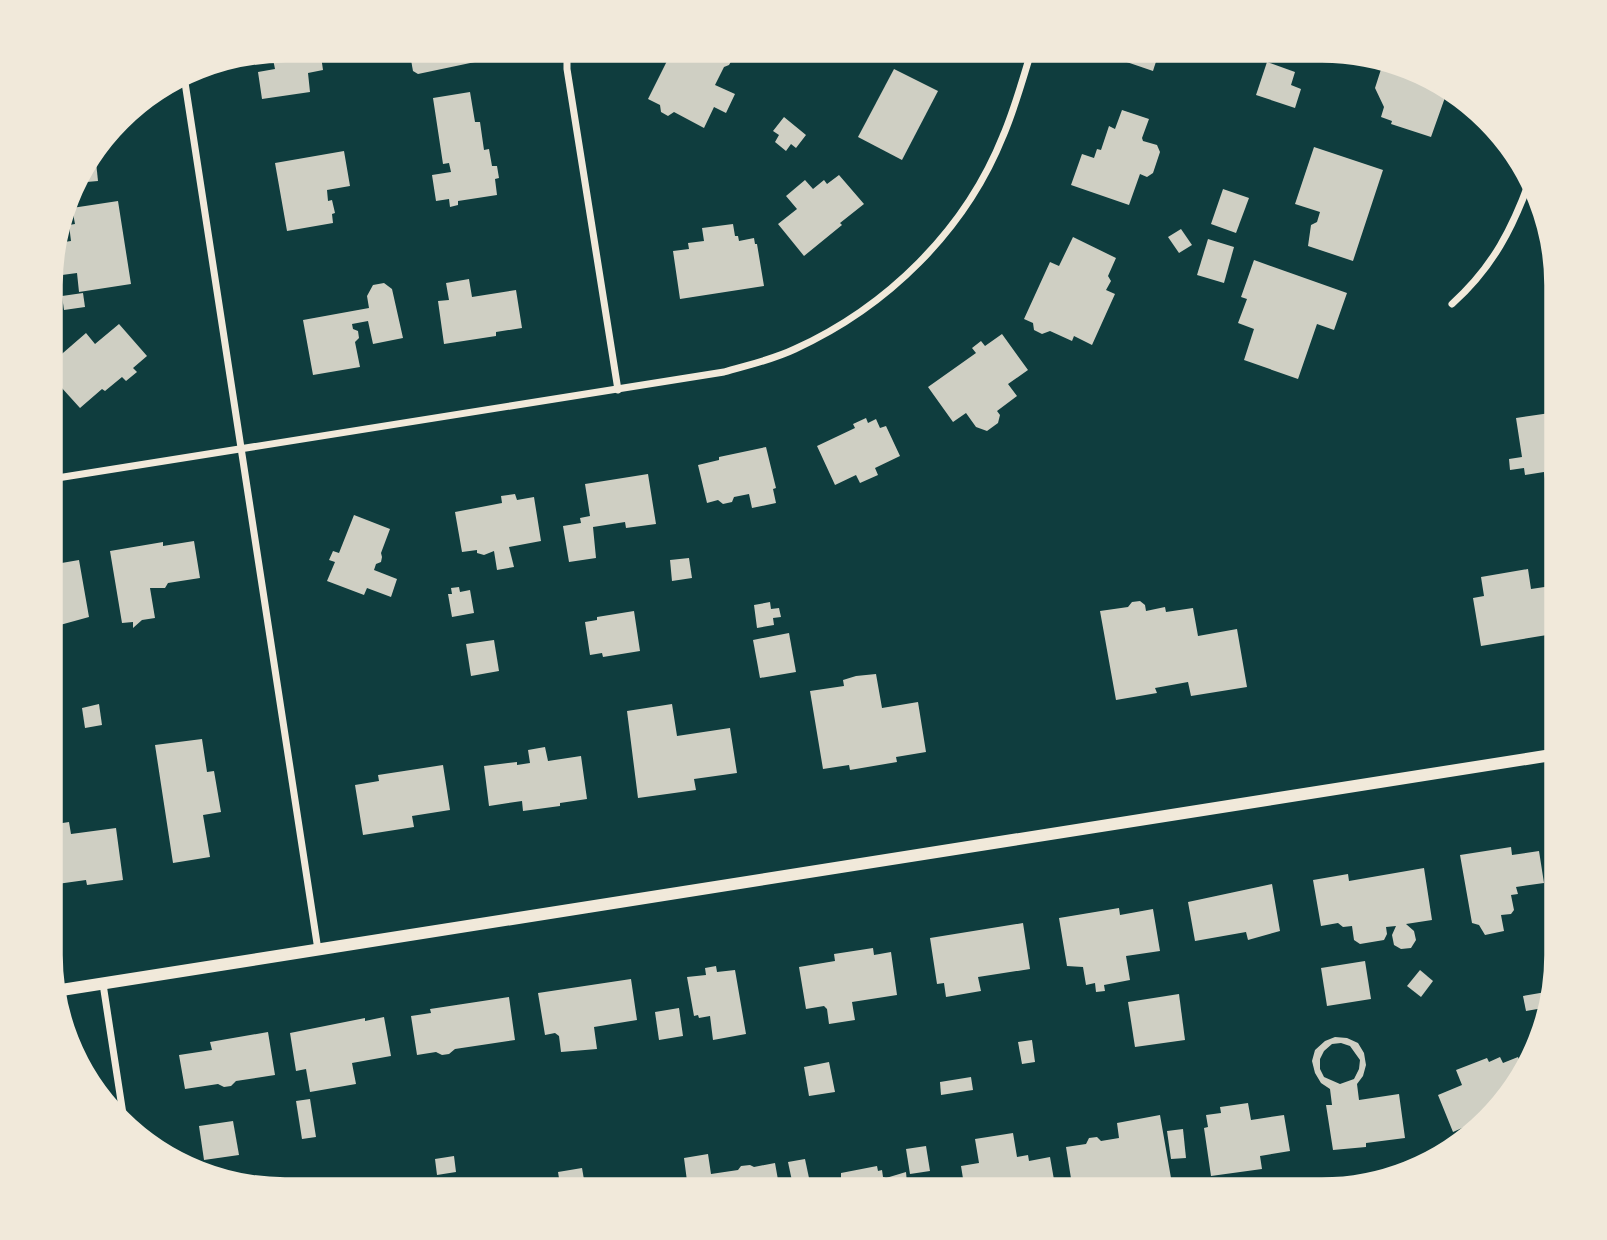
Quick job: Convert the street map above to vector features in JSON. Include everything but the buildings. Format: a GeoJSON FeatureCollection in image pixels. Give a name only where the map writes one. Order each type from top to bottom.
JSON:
{"type":"FeatureCollection","features":[{"type":"Feature","properties":{"kind":"street"},"geometry":{"type":"LineString","coordinates":[[567,61],[618,390]]}},
{"type":"Feature","properties":{"kind":"street"},"geometry":{"type":"LineString","coordinates":[[61,476],[618,390],[724,372],[782,355],[844,324],[893,288],[942,239],[969,202],[1004,135],[1028,62]]}},
{"type":"Feature","properties":{"kind":"street"},"geometry":{"type":"LineString","coordinates":[[185,85],[318,950]]}},
{"type":"Feature","properties":{"kind":"street"},"geometry":{"type":"LineString","coordinates":[[1452,304],[1471,287],[1501,247],[1526,192]]}},
{"type":"Feature","properties":{"kind":"street"},"geometry":{"type":"LineString","coordinates":[[65,990],[1545,756]]}},
{"type":"Feature","properties":{"kind":"street"},"geometry":{"type":"LineString","coordinates":[[103,984],[122,1108]]}}]}
